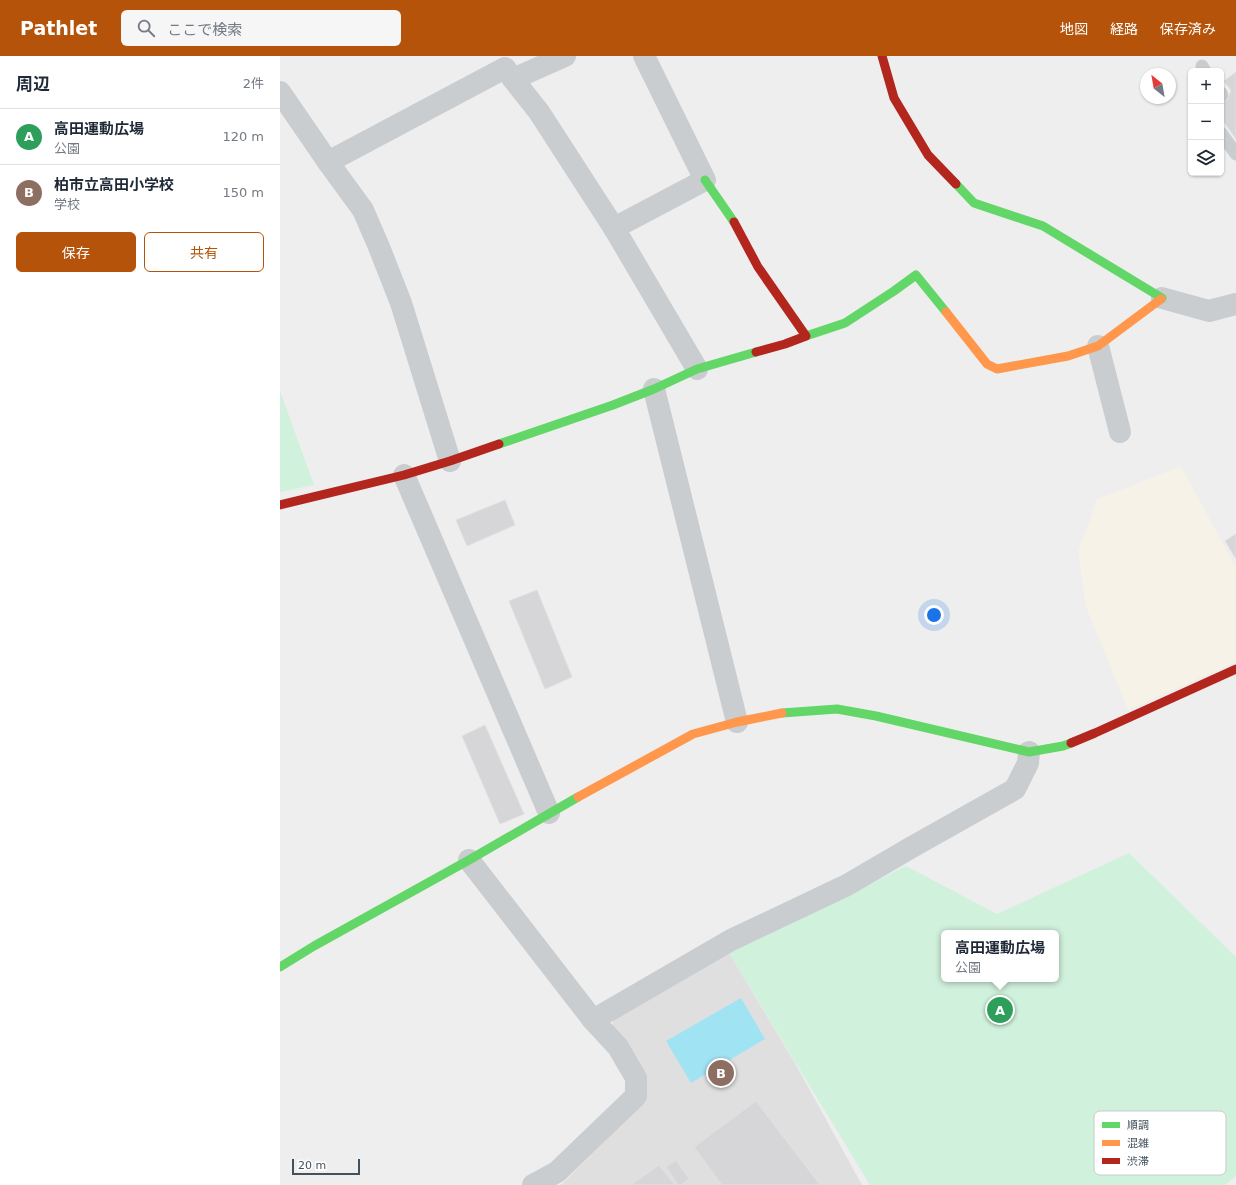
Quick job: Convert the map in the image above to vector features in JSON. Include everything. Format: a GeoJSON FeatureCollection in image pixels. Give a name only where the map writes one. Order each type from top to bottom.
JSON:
{"type":"FeatureCollection","features":[{"type":"Feature","properties":{"kind":"street"},"geometry":{"type":"LineString","coordinates":[[328,162],[504,68],[565,56]]}},
{"type":"Feature","properties":{"kind":"street"},"geometry":{"type":"LineString","coordinates":[[644,56],[705,180],[734,223],[758,267],[806,336]]}},
{"type":"Feature","properties":{"kind":"street"},"geometry":{"type":"LineString","coordinates":[[882,56],[894,98],[928,155],[974,203],[1043,226],[1162,298],[1209,311],[1236,304]]}},
{"type":"Feature","properties":{"kind":"street"},"geometry":{"type":"LineString","coordinates":[[504,68],[539,112],[614,228],[697,369]]}},
{"type":"Feature","properties":{"kind":"street"},"geometry":{"type":"LineString","coordinates":[[280,92],[363,210],[401,303],[450,461]]}},
{"type":"Feature","properties":{"kind":"street"},"geometry":{"type":"LineString","coordinates":[[614,228],[705,180]]}},
{"type":"Feature","properties":{"kind":"street"},"geometry":{"type":"LineString","coordinates":[[280,505],[404,475],[450,461],[613,405],[654,389],[697,369],[785,344],[845,324],[916,275],[987,364],[997,369],[1068,356],[1098,346],[1162,298]]}},
{"type":"Feature","properties":{"kind":"street"},"geometry":{"type":"LineString","coordinates":[[1098,346],[1120,432]]}},
{"type":"Feature","properties":{"kind":"street"},"geometry":{"type":"LineString","coordinates":[[654,389],[737,722]]}},
{"type":"Feature","properties":{"kind":"street"},"geometry":{"type":"LineString","coordinates":[[404,475],[549,813]]}},
{"type":"Feature","properties":{"kind":"street"},"geometry":{"type":"LineString","coordinates":[[280,967],[314,946],[469,860],[549,813],[693,734],[737,722],[790,712],[837,709],[876,716],[1029,752],[1063,746],[1236,669]]}},
{"type":"Feature","properties":{"kind":"street"},"geometry":{"type":"LineString","coordinates":[[592,1020],[731,940],[847,885],[1015,789],[1028,763],[1029,752]]}},
{"type":"Feature","properties":{"kind":"street"},"geometry":{"type":"LineString","coordinates":[[469,860],[592,1020],[618,1047],[636,1078],[636,1096],[557,1172],[533,1185]]}},
{"type":"Feature","properties":{"kind":"lane"},"geometry":{"type":"LineString","coordinates":[[1224,137],[1236,154]]}},
{"type":"Feature","properties":{"kind":"shaded area"},"geometry":{"type":"Polygon","coordinates":[[[1181,466],[1236,568],[1236,662],[1128,710],[1086,607],[1078,549],[1090,520],[1096,500],[1181,466]]]}},
{"type":"Feature","properties":{"kind":"shaded area"},"geometry":{"type":"Polygon","coordinates":[[[729,953],[795,1063],[862,1185],[559,1185],[562,1184],[640,1106],[612,1025],[616,1014],[729,953]]]}},
{"type":"Feature","properties":{"kind":"green space"},"geometry":{"type":"Polygon","coordinates":[[[280,391],[314,485],[280,492],[280,391]]]}},
{"type":"Feature","properties":{"kind":"green space"},"geometry":{"type":"Polygon","coordinates":[[[1129,853],[1236,957],[1236,1176],[1225,1185],[870,1185],[729,953],[906,866],[997,914],[1129,853]]]}},
{"type":"Feature","properties":{"kind":"water"},"geometry":{"type":"Polygon","coordinates":[[[741,998],[765,1039],[691,1083],[666,1041],[741,998]]]}},
{"type":"Feature","properties":{"kind":"building"},"geometry":{"type":"Polygon","coordinates":[[[1236,72],[1236,139],[1224,122],[1224,101],[1228,99],[1231,90],[1224,81],[1236,72]]]}},
{"type":"Feature","properties":{"kind":"building"},"geometry":{"type":"Polygon","coordinates":[[[505,500],[515,525],[467,546],[456,520],[505,500]]]}},
{"type":"Feature","properties":{"kind":"building"},"geometry":{"type":"Polygon","coordinates":[[[1236,534],[1236,559],[1225,541],[1236,534]]]}},
{"type":"Feature","properties":{"kind":"building"},"geometry":{"type":"Polygon","coordinates":[[[537,590],[572,677],[545,689],[509,601],[537,590]]]}},
{"type":"Feature","properties":{"kind":"building"},"geometry":{"type":"Polygon","coordinates":[[[485,725],[524,814],[500,824],[462,736],[485,725]]]}},
{"type":"Feature","properties":{"kind":"building"},"geometry":{"type":"Polygon","coordinates":[[[756,1101],[820,1185],[722,1185],[694,1147],[756,1101]]]}},
{"type":"Feature","properties":{"kind":"building"},"geometry":{"type":"Polygon","coordinates":[[[676,1160],[689,1179],[681,1185],[678,1185],[666,1167],[676,1160]]]}},
{"type":"Feature","properties":{"kind":"building"},"geometry":{"type":"Polygon","coordinates":[[[659,1165],[675,1185],[631,1185],[659,1165]]]}},
{"type":"Feature","properties":{"kind":"traffic: fast"},"geometry":{"type":"LineString","coordinates":[[705,180],[734,222]]}},
{"type":"Feature","properties":{"kind":"traffic: fast"},"geometry":{"type":"LineString","coordinates":[[956,184],[974,203],[1043,226],[1162,298],[1161,299]]}},
{"type":"Feature","properties":{"kind":"traffic: fast"},"geometry":{"type":"LineString","coordinates":[[806,336],[845,323],[916,275],[946,312]]}},
{"type":"Feature","properties":{"kind":"traffic: fast"},"geometry":{"type":"LineString","coordinates":[[499,444],[613,405],[654,389],[697,369],[756,352]]}},
{"type":"Feature","properties":{"kind":"traffic: fast"},"geometry":{"type":"LineString","coordinates":[[782,713],[837,709],[876,716],[1029,752],[1063,746],[1071,743]]}},
{"type":"Feature","properties":{"kind":"traffic: fast"},"geometry":{"type":"LineString","coordinates":[[280,967],[314,946],[469,860],[578,797]]}},
{"type":"Feature","properties":{"kind":"traffic: slow"},"geometry":{"type":"LineString","coordinates":[[946,312],[987,364],[997,369],[1068,356],[1098,346],[1161,299]]}},
{"type":"Feature","properties":{"kind":"traffic: slow"},"geometry":{"type":"LineString","coordinates":[[578,797],[693,734],[737,722],[782,713]]}},
{"type":"Feature","properties":{"kind":"traffic: jam"},"geometry":{"type":"LineString","coordinates":[[882,56],[894,98],[928,155],[956,184]]}},
{"type":"Feature","properties":{"kind":"traffic: jam"},"geometry":{"type":"LineString","coordinates":[[734,222],[758,267],[806,336],[785,344],[756,352]]}},
{"type":"Feature","properties":{"kind":"traffic: jam"},"geometry":{"type":"LineString","coordinates":[[280,505],[404,475],[499,444]]}},
{"type":"Feature","properties":{"kind":"traffic: jam"},"geometry":{"type":"LineString","coordinates":[[1071,743],[1236,669]]}},
{"type":"Feature","properties":{"kind":"place","name":"高田運動広場"},"geometry":{"type":"Point","coordinates":[1000,1010]}},
{"type":"Feature","properties":{"kind":"place","name":"柏市立高田小学校"},"geometry":{"type":"Point","coordinates":[721,1073]}}]}
